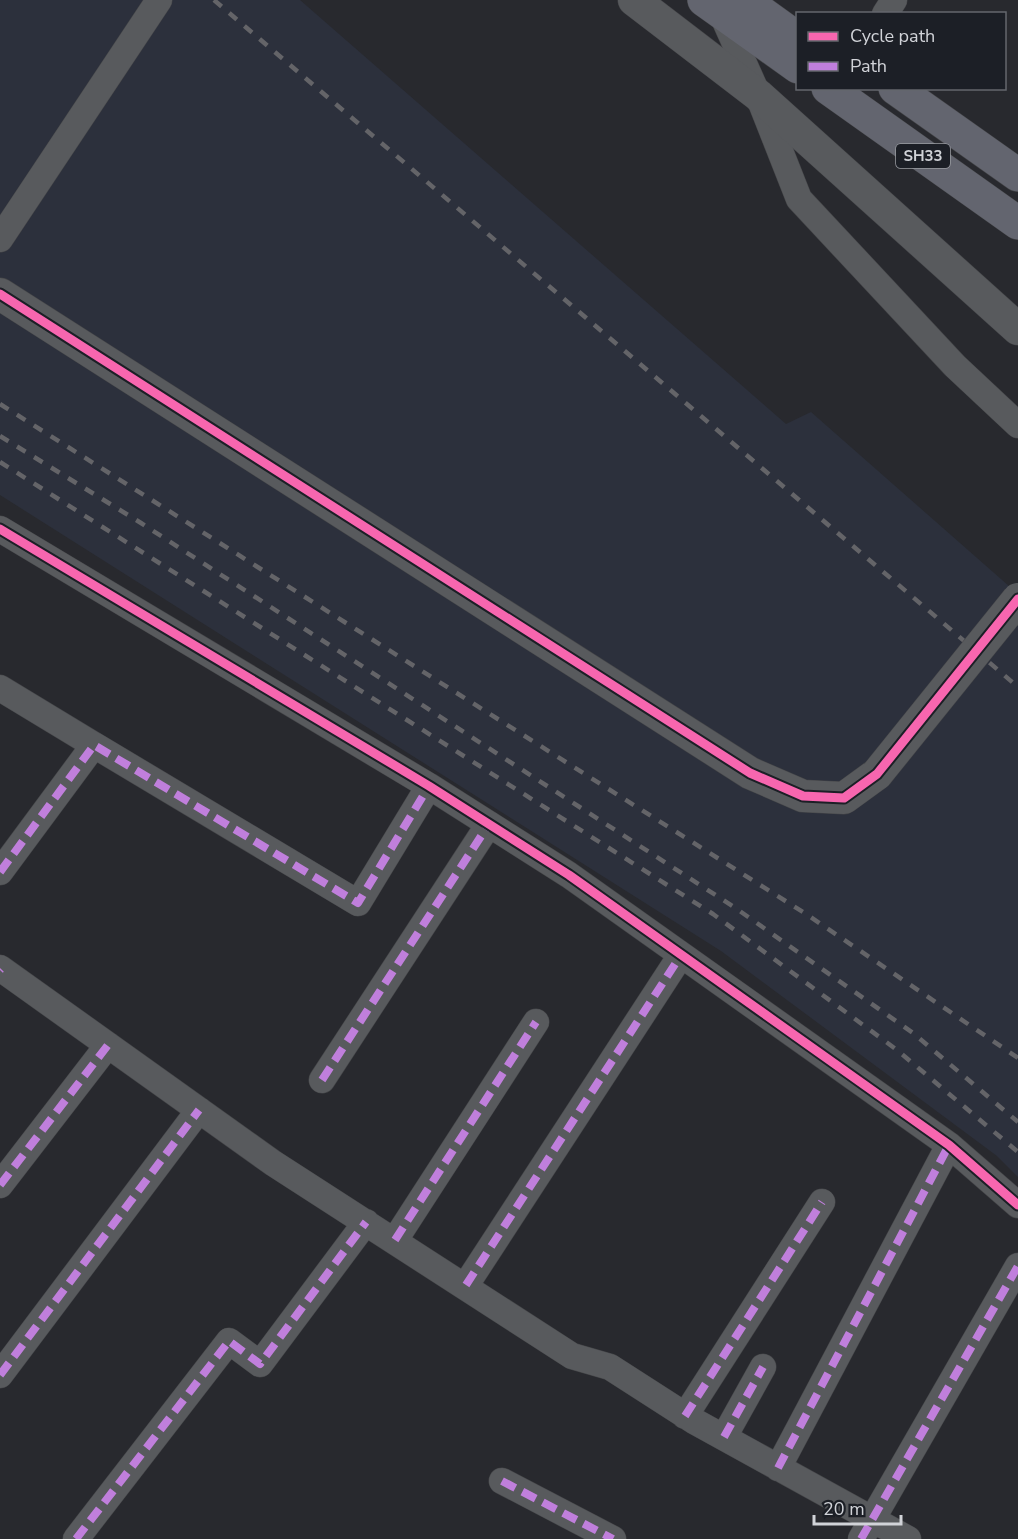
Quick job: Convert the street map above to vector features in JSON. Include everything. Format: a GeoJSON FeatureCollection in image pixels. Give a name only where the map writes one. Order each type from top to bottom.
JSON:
{"type":"FeatureCollection","features":[{"type":"Feature","properties":{"kind":"main road"},"geometry":{"type":"LineString","coordinates":[[771,0],[796,18]]}},
{"type":"Feature","properties":{"kind":"main road"},"geometry":{"type":"LineString","coordinates":[[723,4],[796,38]]}},
{"type":"Feature","properties":{"kind":"main road"},"geometry":{"type":"LineString","coordinates":[[723,4],[796,65]]}},
{"type":"Feature","properties":{"kind":"main road","name":"SH33"},"geometry":{"type":"LineString","coordinates":[[831,90],[1018,223]]}},
{"type":"Feature","properties":{"kind":"main road"},"geometry":{"type":"LineString","coordinates":[[869,90],[1018,197]]}},
{"type":"Feature","properties":{"kind":"main road","name":"SH33"},"geometry":{"type":"LineString","coordinates":[[897,90],[1018,175]]}},
{"type":"Feature","properties":{"kind":"street"},"geometry":{"type":"LineString","coordinates":[[0,239],[159,0]]}},
{"type":"Feature","properties":{"kind":"street"},"geometry":{"type":"LineString","coordinates":[[634,0],[758,95],[1018,329]]}},
{"type":"Feature","properties":{"kind":"street"},"geometry":{"type":"LineString","coordinates":[[723,4],[799,199],[955,366],[1018,425]]}},
{"type":"Feature","properties":{"kind":"street"},"geometry":{"type":"LineString","coordinates":[[0,294],[750,773],[803,796],[844,798],[877,774],[1018,599]]}},
{"type":"Feature","properties":{"kind":"street"},"geometry":{"type":"LineString","coordinates":[[0,529],[429,786],[569,875],[950,1145],[1018,1205]]}},
{"type":"Feature","properties":{"kind":"street"},"geometry":{"type":"LineString","coordinates":[[0,688],[357,903],[429,786]]}},
{"type":"Feature","properties":{"kind":"street"},"geometry":{"type":"LineString","coordinates":[[0,872],[94,745]]}},
{"type":"Feature","properties":{"kind":"street"},"geometry":{"type":"LineString","coordinates":[[322,1080],[489,824]]}},
{"type":"Feature","properties":{"kind":"street"},"geometry":{"type":"LineString","coordinates":[[466,1285],[681,955]]}},
{"type":"Feature","properties":{"kind":"street"},"geometry":{"type":"LineString","coordinates":[[0,969],[273,1163],[466,1285],[572,1356],[610,1366],[685,1416],[778,1468],[866,1529],[908,1539]]}},
{"type":"Feature","properties":{"kind":"street"},"geometry":{"type":"LineString","coordinates":[[395,1240],[536,1022]]}},
{"type":"Feature","properties":{"kind":"street"},"geometry":{"type":"LineString","coordinates":[[0,1185],[108,1045]]}},
{"type":"Feature","properties":{"kind":"street"},"geometry":{"type":"LineString","coordinates":[[0,1375],[199,1110]]}},
{"type":"Feature","properties":{"kind":"street"},"geometry":{"type":"LineString","coordinates":[[778,1468],[950,1145]]}},
{"type":"Feature","properties":{"kind":"street"},"geometry":{"type":"LineString","coordinates":[[685,1416],[822,1202]]}},
{"type":"Feature","properties":{"kind":"street"},"geometry":{"type":"LineString","coordinates":[[76,1539],[229,1341],[260,1364],[366,1222]]}},
{"type":"Feature","properties":{"kind":"street"},"geometry":{"type":"LineString","coordinates":[[866,1529],[1018,1266]]}},
{"type":"Feature","properties":{"kind":"street"},"geometry":{"type":"LineString","coordinates":[[724,1437],[763,1367]]}},
{"type":"Feature","properties":{"kind":"street"},"geometry":{"type":"LineString","coordinates":[[502,1480],[613,1539]]}},
{"type":"Feature","properties":{"kind":"shaded area"},"geometry":{"type":"Polygon","coordinates":[[[0,0],[300,0],[786,424],[811,412],[1018,594],[1018,1177],[997,1156],[721,951],[0,495],[0,0]]]}},
{"type":"Feature","properties":{"kind":"railway"},"geometry":{"type":"LineString","coordinates":[[214,0],[1018,687]]}},
{"type":"Feature","properties":{"kind":"railway"},"geometry":{"type":"LineString","coordinates":[[0,404],[806,914],[1018,1058]]}},
{"type":"Feature","properties":{"kind":"railway"},"geometry":{"type":"LineString","coordinates":[[0,436],[141,523],[734,907],[913,1033],[1018,1122]]}},
{"type":"Feature","properties":{"kind":"railway"},"geometry":{"type":"LineString","coordinates":[[0,462],[713,914],[897,1050],[1018,1152]]}},
{"type":"Feature","properties":{"kind":"marked path"},"geometry":{"type":"LineString","coordinates":[[0,872],[94,745],[358,903],[429,786]]}},
{"type":"Feature","properties":{"kind":"marked path"},"geometry":{"type":"LineString","coordinates":[[322,1080],[489,824]]}},
{"type":"Feature","properties":{"kind":"marked path"},"geometry":{"type":"LineString","coordinates":[[466,1285],[681,955]]}},
{"type":"Feature","properties":{"kind":"marked path"},"geometry":{"type":"LineString","coordinates":[[395,1240],[536,1022]]}},
{"type":"Feature","properties":{"kind":"marked path"},"geometry":{"type":"LineString","coordinates":[[0,1185],[108,1045]]}},
{"type":"Feature","properties":{"kind":"marked path"},"geometry":{"type":"LineString","coordinates":[[0,1375],[199,1110]]}},
{"type":"Feature","properties":{"kind":"marked path"},"geometry":{"type":"LineString","coordinates":[[778,1468],[949,1145]]}},
{"type":"Feature","properties":{"kind":"marked path"},"geometry":{"type":"LineString","coordinates":[[685,1416],[822,1202]]}},
{"type":"Feature","properties":{"kind":"marked path"},"geometry":{"type":"LineString","coordinates":[[76,1539],[229,1341],[260,1364],[366,1222]]}},
{"type":"Feature","properties":{"kind":"marked path"},"geometry":{"type":"LineString","coordinates":[[861,1539],[1018,1266]]}},
{"type":"Feature","properties":{"kind":"marked path"},"geometry":{"type":"LineString","coordinates":[[724,1437],[763,1367]]}},
{"type":"Feature","properties":{"kind":"marked path"},"geometry":{"type":"LineString","coordinates":[[502,1481],[613,1539]]}},
{"type":"Feature","properties":{"kind":"cycle path"},"geometry":{"type":"LineString","coordinates":[[0,294],[750,773],[803,796],[844,798],[877,774],[1018,599]]}},
{"type":"Feature","properties":{"kind":"cycle path"},"geometry":{"type":"LineString","coordinates":[[0,529],[429,786],[569,875],[949,1145],[1018,1205]]}}]}
